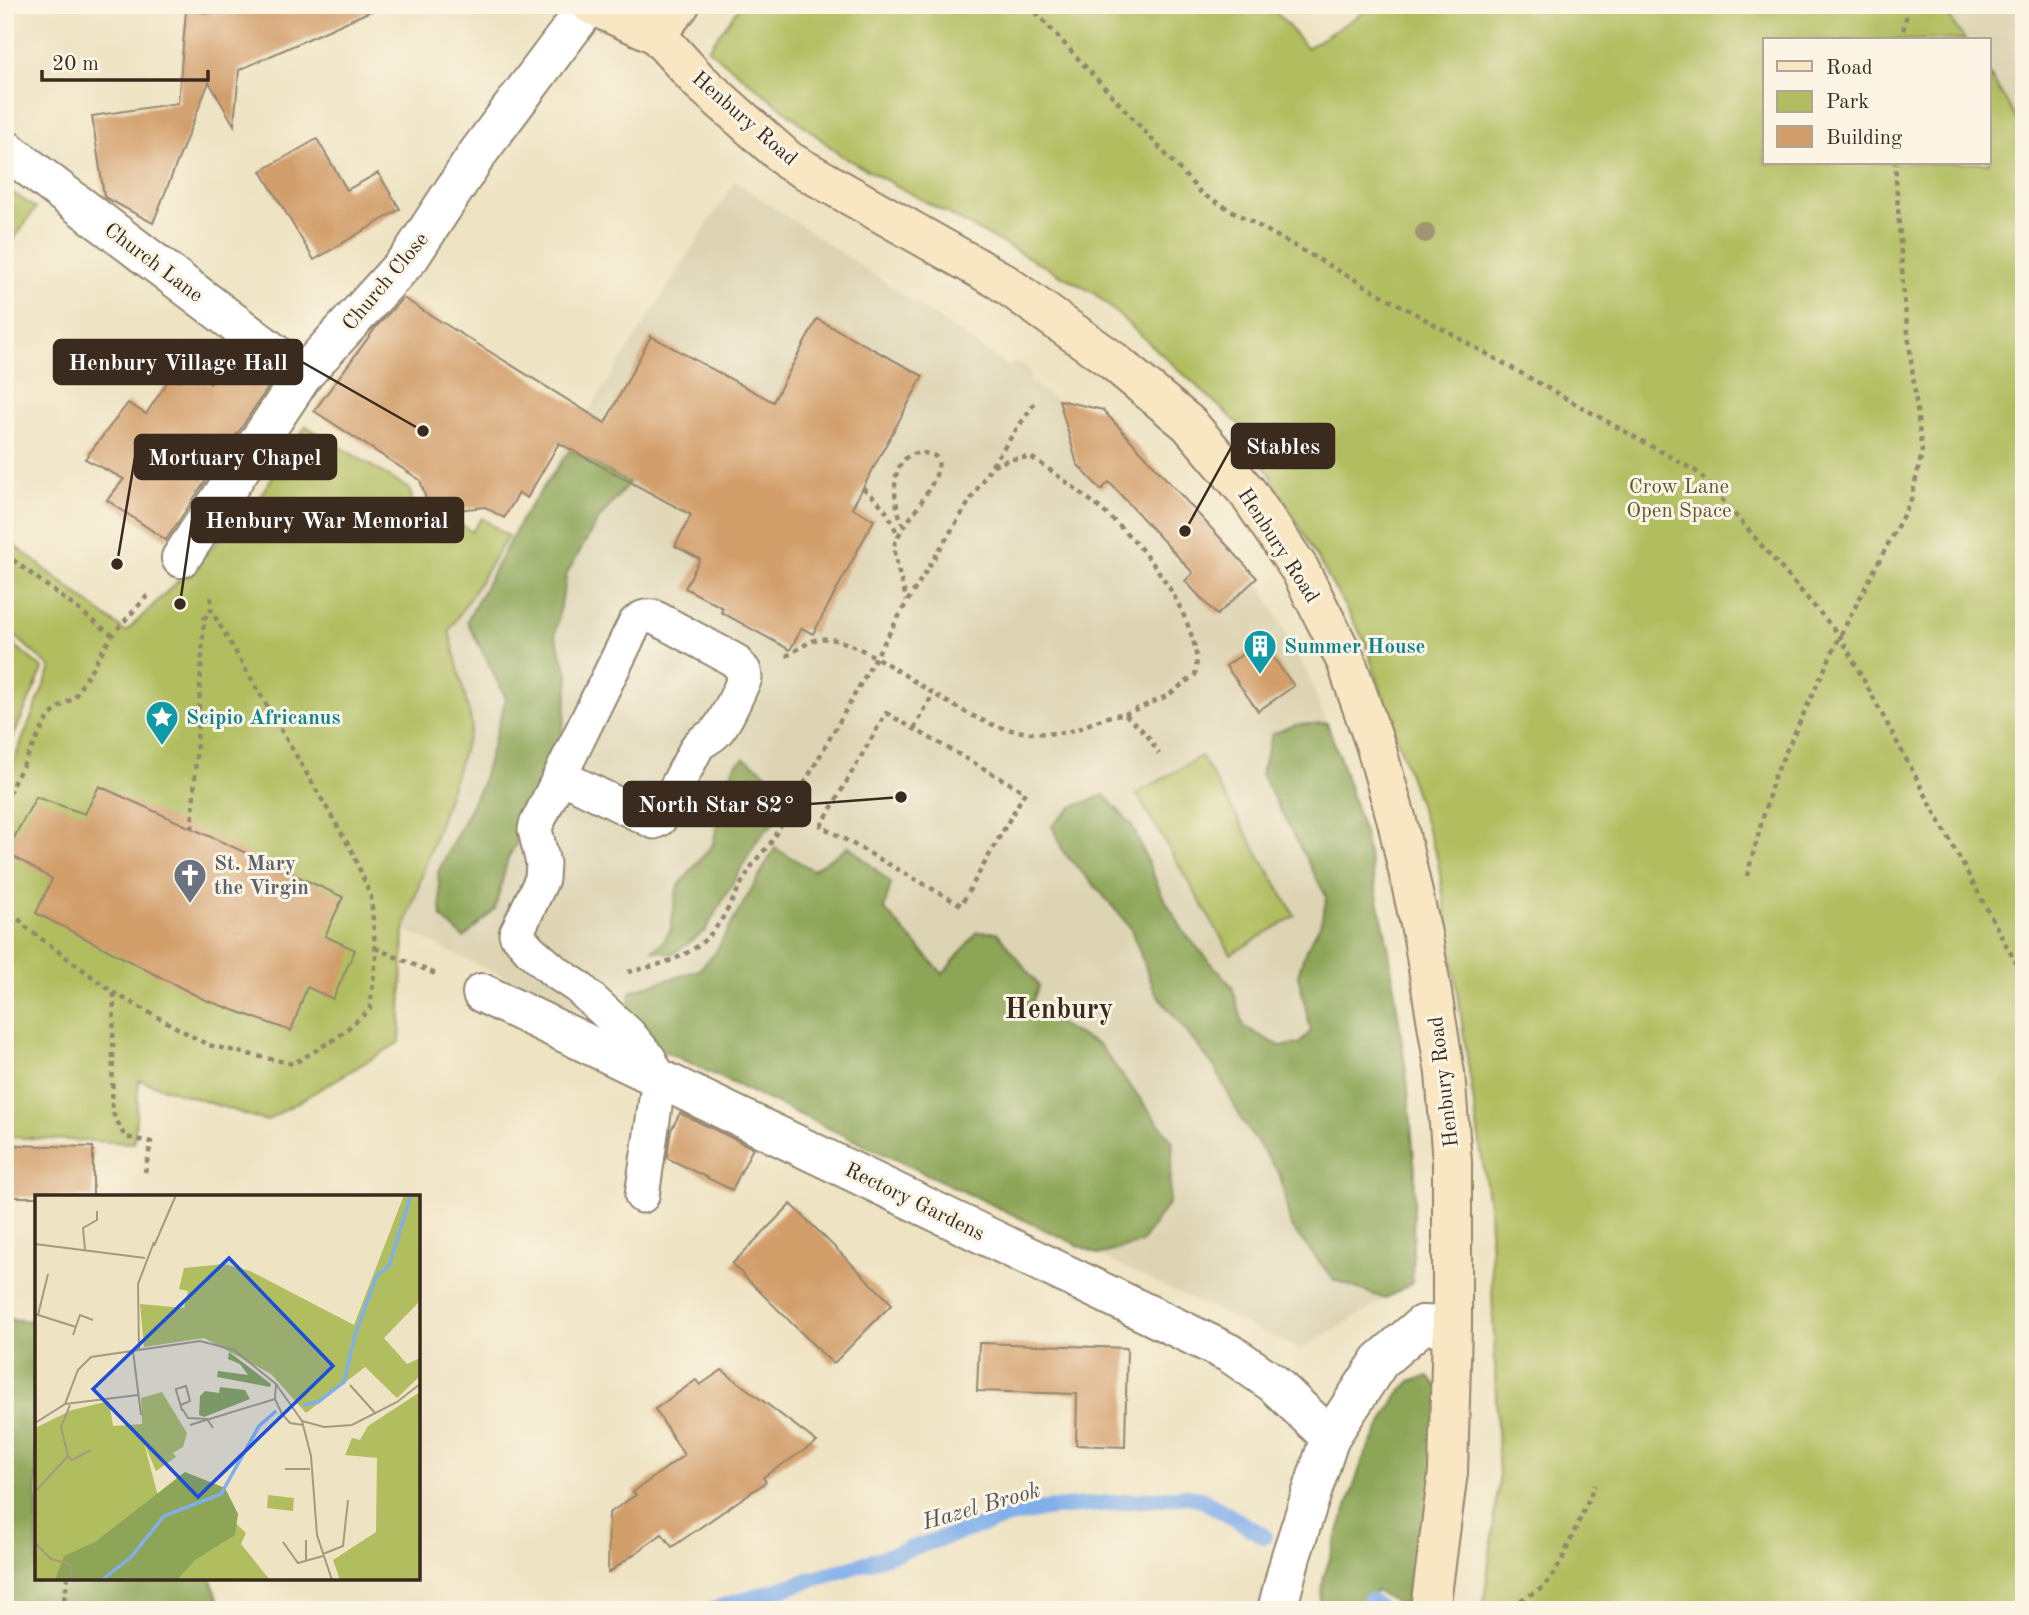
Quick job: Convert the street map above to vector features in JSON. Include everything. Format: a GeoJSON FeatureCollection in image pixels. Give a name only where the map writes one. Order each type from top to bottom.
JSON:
{"type":"FeatureCollection","features":[{"type":"Feature","properties":{"kind":"main road","name":"Henbury Road"},"geometry":{"type":"LineString","coordinates":[[590,5],[656,34],[699,81],[789,161],[1001,281],[1111,360],[1189,424],[1248,493],[1300,570],[1346,661],[1376,747],[1397,821],[1423,938],[1445,1073],[1452,1162],[1452,1326],[1448,1472],[1430,1610]]}},
{"type":"Feature","properties":{"kind":"main road"},"geometry":{"type":"LineString","coordinates":[[656,34],[680,5]]}},
{"type":"Feature","properties":{"kind":"street","name":"Church Close"},"geometry":{"type":"LineString","coordinates":[[181,558],[303,375],[420,262],[478,153],[590,5]]}},
{"type":"Feature","properties":{"kind":"street","name":"Church Lane"},"geometry":{"type":"LineString","coordinates":[[5,149],[303,375]]}},
{"type":"Feature","properties":{"kind":"street","name":"Rectory Gardens"},"geometry":{"type":"LineString","coordinates":[[482,993],[1231,1354],[1273,1384],[1330,1437]]}},
{"type":"Feature","properties":{"kind":"street"},"geometry":{"type":"LineString","coordinates":[[1278,1605],[1330,1437],[1380,1361],[1422,1325],[1452,1326]]}},
{"type":"Feature","properties":{"kind":"lane"},"geometry":{"type":"LineString","coordinates":[[560,776],[654,822],[660,819],[697,747],[702,740],[714,734],[722,723],[745,678],[740,664],[654,617],[646,616],[635,623],[560,776],[535,830],[543,863],[542,879],[516,934],[530,950],[578,987],[629,1034],[649,1058],[659,1078],[642,1196]]}},
{"type":"Feature","properties":{"kind":"path"},"geometry":{"type":"LineString","coordinates":[[1029,5],[1202,194],[1699,472],[1840,636],[2024,978]]}},
{"type":"Feature","properties":{"kind":"path"},"geometry":{"type":"LineString","coordinates":[[1901,38],[1909,5]]}},
{"type":"Feature","properties":{"kind":"path"},"geometry":{"type":"LineString","coordinates":[[1747,876],[1774,777],[1840,636],[1911,500],[1922,453],[1904,299],[1895,164]]}},
{"type":"Feature","properties":{"kind":"path"},"geometry":{"type":"LineString","coordinates":[[578,987],[590,980],[670,961],[708,938],[722,921],[750,868],[770,844],[907,602],[1036,401]]}},
{"type":"Feature","properties":{"kind":"path"},"geometry":{"type":"LineString","coordinates":[[904,526],[894,494],[895,480],[907,457],[914,453],[934,454],[939,461],[927,494],[895,543],[898,570],[907,602]]}},
{"type":"Feature","properties":{"kind":"path"},"geometry":{"type":"LineString","coordinates":[[842,643],[876,657],[933,694],[982,720],[1016,731],[1071,731],[1116,714],[1125,714],[1167,696],[1195,675],[1198,664],[1195,644],[1181,609],[1160,573],[1115,520],[1031,457],[1011,459],[992,466]]}},
{"type":"Feature","properties":{"kind":"path"},"geometry":{"type":"LineString","coordinates":[[863,488],[886,511],[898,538]]}},
{"type":"Feature","properties":{"kind":"path"},"geometry":{"type":"LineString","coordinates":[[5,554],[111,635]]}},
{"type":"Feature","properties":{"kind":"path"},"geometry":{"type":"LineString","coordinates":[[5,803],[48,718],[74,698],[111,635],[181,558]]}},
{"type":"Feature","properties":{"kind":"path"},"geometry":{"type":"LineString","coordinates":[[5,904],[27,928],[114,993],[208,1045],[293,1064],[338,1037],[370,1009],[376,957],[370,897],[352,851],[211,610],[204,619],[192,829]]}},
{"type":"Feature","properties":{"kind":"path"},"geometry":{"type":"LineString","coordinates":[[914,729],[933,694]]}},
{"type":"Feature","properties":{"kind":"path"},"geometry":{"type":"LineString","coordinates":[[886,713],[914,729],[1025,792],[961,905],[821,826],[886,713]]}},
{"type":"Feature","properties":{"kind":"path"},"geometry":{"type":"LineString","coordinates":[[1125,714],[1147,735],[1159,754]]}},
{"type":"Feature","properties":{"kind":"path"},"geometry":{"type":"LineString","coordinates":[[374,948],[482,993]]}},
{"type":"Feature","properties":{"kind":"path"},"geometry":{"type":"LineString","coordinates":[[114,993],[112,1111],[125,1137],[151,1142],[145,1172]]}},
{"type":"Feature","properties":{"kind":"path"},"geometry":{"type":"LineString","coordinates":[[1503,1610],[1544,1587],[1560,1564],[1595,1485]]}},
{"type":"Feature","properties":{"kind":"path"},"geometry":{"type":"LineString","coordinates":[[62,1610],[68,1580]]}},
{"type":"Feature","properties":{"kind":"shaded area"},"geometry":{"type":"Polygon","coordinates":[[[1958,5],[2024,5],[2024,130],[1990,76],[1990,38],[1964,38],[1943,9],[1958,5]]]}},
{"type":"Feature","properties":{"kind":"shaded area"},"geometry":{"type":"Polygon","coordinates":[[[735,181],[1008,366],[1016,363],[1025,365],[1030,373],[1029,382],[1067,407],[1111,418],[1257,578],[1308,675],[1341,761],[1364,833],[1389,951],[1407,1078],[1415,1171],[1412,1283],[1300,1350],[404,930],[472,726],[449,631],[735,181]]]}},
{"type":"Feature","properties":{"kind":"green space","name":"Crow Lane Open Space"},"geometry":{"type":"Polygon","coordinates":[[[741,5],[1270,5],[1307,48],[1375,5],[1938,5],[1943,9],[1964,38],[1763,38],[1763,164],[1990,164],[1990,76],[2024,130],[2024,1610],[1483,1610],[1499,1481],[1489,1205],[1438,861],[1364,640],[1243,428],[1094,293],[843,157],[708,49],[741,5]]]}},
{"type":"Feature","properties":{"kind":"green space"},"geometry":{"type":"Polygon","coordinates":[[[5,188],[36,208],[5,252],[5,188]]]}},
{"type":"Feature","properties":{"kind":"green space"},"geometry":{"type":"Polygon","coordinates":[[[306,426],[409,489],[414,505],[438,522],[456,520],[471,532],[482,518],[508,536],[449,631],[472,725],[404,930],[400,1042],[266,1121],[139,1080],[134,1143],[5,1137],[5,783],[51,668],[5,627],[5,538],[126,632],[252,508],[306,426]]]}},
{"type":"Feature","properties":{"kind":"green space"},"geometry":{"type":"Polygon","coordinates":[[[570,450],[629,483],[599,519],[567,573],[555,634],[569,677],[564,722],[545,792],[508,858],[495,909],[464,938],[442,918],[438,872],[481,786],[506,698],[467,621],[525,513],[570,450]]]}},
{"type":"Feature","properties":{"kind":"green space"},"geometry":{"type":"Polygon","coordinates":[[[5,637],[43,669],[5,755],[5,637]]]}},
{"type":"Feature","properties":{"kind":"green space"},"geometry":{"type":"Polygon","coordinates":[[[1327,723],[1364,833],[1389,951],[1407,1078],[1415,1171],[1412,1283],[1385,1299],[1334,1280],[1291,1227],[1280,1175],[1241,1119],[1215,1068],[1155,992],[1130,927],[1064,853],[1052,826],[1072,807],[1104,795],[1132,825],[1161,893],[1186,935],[1232,986],[1244,1027],[1280,1046],[1299,1044],[1311,1031],[1298,975],[1305,952],[1320,925],[1327,898],[1261,774],[1272,734],[1295,725],[1327,723]]]}},
{"type":"Feature","properties":{"kind":"green space"},"geometry":{"type":"Polygon","coordinates":[[[1201,756],[1295,916],[1231,954],[1137,794],[1201,756]]]}},
{"type":"Feature","properties":{"kind":"green space"},"geometry":{"type":"Polygon","coordinates":[[[744,758],[761,769],[786,793],[776,820],[758,839],[705,931],[673,954],[652,950],[662,943],[671,929],[677,888],[713,844],[725,791],[734,766],[744,758]]]}},
{"type":"Feature","properties":{"kind":"green space"},"geometry":{"type":"Polygon","coordinates":[[[849,846],[891,883],[884,909],[943,974],[977,932],[997,932],[1039,986],[1029,1009],[1099,1045],[1173,1142],[1169,1203],[1141,1243],[1099,1255],[649,1044],[628,1012],[631,991],[699,970],[715,953],[775,848],[813,870],[849,846]]]}},
{"type":"Feature","properties":{"kind":"green space"},"geometry":{"type":"Polygon","coordinates":[[[5,1319],[35,1321],[35,1580],[211,1580],[223,1610],[5,1610],[5,1319]]]}},
{"type":"Feature","properties":{"kind":"green space"},"geometry":{"type":"Polygon","coordinates":[[[1429,1377],[1441,1391],[1432,1489],[1404,1607],[1376,1591],[1365,1610],[1318,1610],[1324,1576],[1363,1459],[1396,1397],[1412,1380],[1429,1377]]]}},
{"type":"Feature","properties":{"kind":"building"},"geometry":{"type":"Polygon","coordinates":[[[242,5],[384,5],[239,70],[234,125],[209,82],[153,223],[106,198],[92,116],[178,103],[186,11],[223,14],[242,5]]]}},
{"type":"Feature","properties":{"kind":"building"},"geometry":{"type":"Polygon","coordinates":[[[317,139],[347,190],[378,173],[400,209],[314,260],[261,171],[317,139]]]}},
{"type":"Feature","properties":{"kind":"building"},"geometry":{"type":"Polygon","coordinates":[[[403,298],[605,423],[651,336],[773,402],[817,319],[923,376],[852,508],[874,520],[813,634],[802,628],[790,650],[721,612],[723,608],[685,588],[700,559],[675,546],[691,515],[559,443],[527,498],[519,493],[504,518],[485,507],[447,511],[426,499],[420,480],[314,411],[377,326],[403,298]]]}},
{"type":"Feature","properties":{"kind":"building"},"geometry":{"type":"Polygon","coordinates":[[[233,350],[273,380],[166,540],[107,500],[124,479],[85,459],[128,403],[146,414],[172,375],[179,381],[187,369],[210,384],[233,350]]]}},
{"type":"Feature","properties":{"kind":"building"},"geometry":{"type":"Polygon","coordinates":[[[1059,400],[1103,410],[1257,578],[1217,615],[1185,581],[1193,573],[1109,482],[1101,490],[1077,464],[1059,400]]]}},
{"type":"Feature","properties":{"kind":"building","name":"Summer House"},"geometry":{"type":"Polygon","coordinates":[[[1261,641],[1294,686],[1258,711],[1226,666],[1261,641]]]}},
{"type":"Feature","properties":{"kind":"building","name":"St. Mary the Virgin"},"geometry":{"type":"Polygon","coordinates":[[[99,786],[343,897],[325,936],[355,950],[333,999],[307,987],[291,1031],[203,999],[36,913],[52,879],[6,852],[36,797],[85,814],[99,786]]]}},
{"type":"Feature","properties":{"kind":"building"},"geometry":{"type":"Polygon","coordinates":[[[680,1113],[753,1148],[732,1190],[667,1158],[671,1130],[680,1113]]]}},
{"type":"Feature","properties":{"kind":"building"},"geometry":{"type":"Polygon","coordinates":[[[5,1145],[93,1147],[93,1195],[5,1197],[5,1145]]]}},
{"type":"Feature","properties":{"kind":"building"},"geometry":{"type":"Polygon","coordinates":[[[791,1204],[892,1304],[833,1364],[732,1264],[791,1204]]]}},
{"type":"Feature","properties":{"kind":"building"},"geometry":{"type":"Polygon","coordinates":[[[979,1343],[1127,1348],[1125,1447],[1076,1445],[1077,1394],[977,1391],[979,1343]]]}},
{"type":"Feature","properties":{"kind":"building"},"geometry":{"type":"Polygon","coordinates":[[[722,1370],[817,1442],[763,1477],[766,1482],[672,1547],[662,1534],[608,1573],[609,1513],[636,1495],[633,1492],[684,1455],[655,1409],[696,1380],[700,1385],[722,1370]]]}},
{"type":"Feature","properties":{"kind":"waterway","name":"Hazel Brook"},"geometry":{"type":"LineString","coordinates":[[710,1610],[1005,1518],[1045,1509],[1188,1496],[1201,1499],[1264,1536]]}},
{"type":"Feature","properties":{"kind":"waterway","name":"Hazel Brook"},"geometry":{"type":"LineString","coordinates":[[1370,1601],[1382,1609]]}},
{"type":"Feature","properties":{"kind":"place","name":"Henbury Village Hall"},"geometry":{"type":"Point","coordinates":[423,431]}},
{"type":"Feature","properties":{"kind":"place","name":"Stables"},"geometry":{"type":"Point","coordinates":[1185,531]}},
{"type":"Feature","properties":{"kind":"place","name":"Mortuary Chapel"},"geometry":{"type":"Point","coordinates":[117,564]}},
{"type":"Feature","properties":{"kind":"place","name":"Henbury War Memorial"},"geometry":{"type":"Point","coordinates":[180,604]}},
{"type":"Feature","properties":{"kind":"place","name":"Summer House"},"geometry":{"type":"Point","coordinates":[1260,676]}},
{"type":"Feature","properties":{"kind":"place","name":"Scipio Africanus"},"geometry":{"type":"Point","coordinates":[162,747]}},
{"type":"Feature","properties":{"kind":"place","name":"North Star 82°"},"geometry":{"type":"Point","coordinates":[901,797]}},
{"type":"Feature","properties":{"kind":"place","name":"St. Mary the Virgin"},"geometry":{"type":"Point","coordinates":[190,905]}},
{"type":"Feature","properties":{"kind":"district","name":"Henbury"},"geometry":{"type":"Point","coordinates":[1059,1008]}}]}
